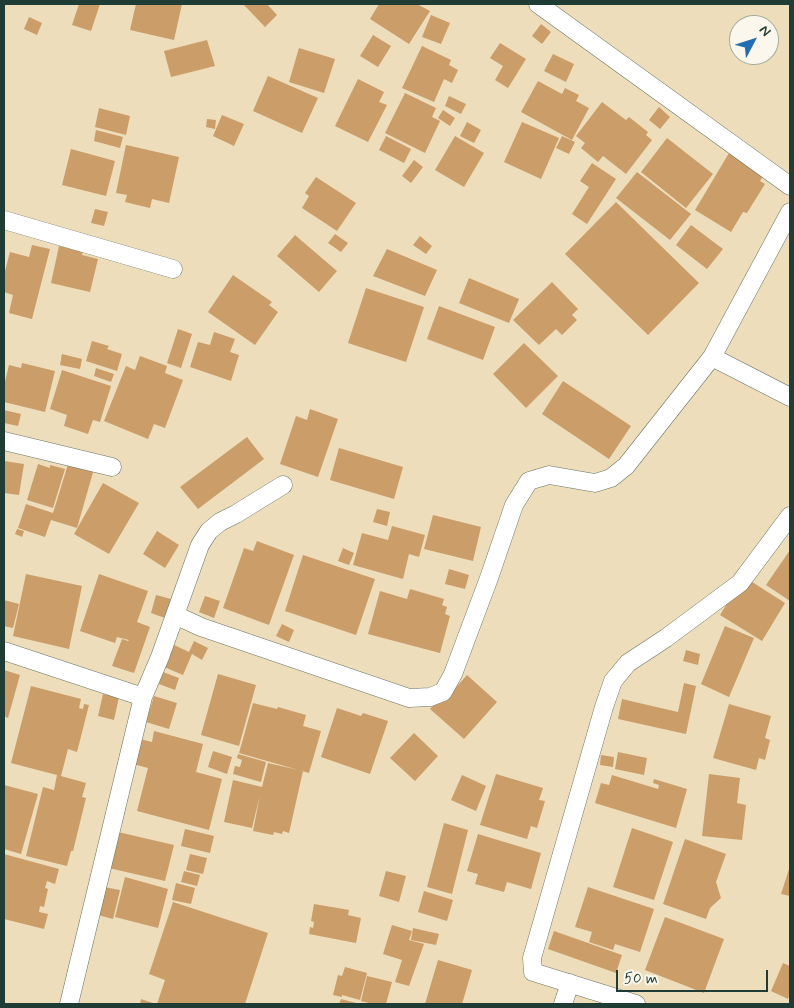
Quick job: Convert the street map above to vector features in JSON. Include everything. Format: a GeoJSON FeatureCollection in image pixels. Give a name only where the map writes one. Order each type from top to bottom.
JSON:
{"type":"FeatureCollection","features":[{"type":"Feature","properties":{"kind":"street"},"geometry":{"type":"LineString","coordinates":[[538,4],[790,186]]}},
{"type":"Feature","properties":{"kind":"street"},"geometry":{"type":"LineString","coordinates":[[175,615],[201,627],[409,698],[430,698],[443,692],[454,674],[514,505],[529,481],[549,475],[595,483],[611,478],[626,466],[712,357],[790,212]]}},
{"type":"Feature","properties":{"kind":"street"},"geometry":{"type":"LineString","coordinates":[[4,220],[173,269]]}},
{"type":"Feature","properties":{"kind":"street"},"geometry":{"type":"LineString","coordinates":[[712,357],[790,397]]}},
{"type":"Feature","properties":{"kind":"street"},"geometry":{"type":"LineString","coordinates":[[4,441],[112,467]]}},
{"type":"Feature","properties":{"kind":"street"},"geometry":{"type":"LineString","coordinates":[[68,1004],[143,697],[160,657],[200,545],[209,531],[220,522],[283,485]]}},
{"type":"Feature","properties":{"kind":"street"},"geometry":{"type":"LineString","coordinates":[[636,1004],[533,972],[532,958],[604,707],[613,681],[628,663],[666,638],[740,583],[790,516]]}},
{"type":"Feature","properties":{"kind":"street"},"geometry":{"type":"LineString","coordinates":[[4,652],[143,697]]}},
{"type":"Feature","properties":{"kind":"street"},"geometry":{"type":"LineString","coordinates":[[563,1004],[570,983]]}},
{"type":"Feature","properties":{"kind":"building"},"geometry":{"type":"Polygon","coordinates":[[[79,4],[100,4],[91,31],[72,25],[79,4]]]}},
{"type":"Feature","properties":{"kind":"building"},"geometry":{"type":"Polygon","coordinates":[[[136,4],[182,4],[174,40],[130,30],[136,4]]]}},
{"type":"Feature","properties":{"kind":"building"},"geometry":{"type":"Polygon","coordinates":[[[244,4],[267,4],[277,15],[265,27],[244,4]]]}},
{"type":"Feature","properties":{"kind":"building"},"geometry":{"type":"Polygon","coordinates":[[[379,4],[417,4],[430,11],[409,44],[370,19],[379,4]]]}},
{"type":"Feature","properties":{"kind":"building"},"geometry":{"type":"Polygon","coordinates":[[[431,15],[450,23],[441,44],[422,37],[431,15]]]}},
{"type":"Feature","properties":{"kind":"building"},"geometry":{"type":"Polygon","coordinates":[[[29,17],[42,23],[37,35],[24,29],[29,17]]]}},
{"type":"Feature","properties":{"kind":"building"},"geometry":{"type":"Polygon","coordinates":[[[541,24],[551,32],[542,44],[532,36],[541,24]]]}},
{"type":"Feature","properties":{"kind":"building"},"geometry":{"type":"Polygon","coordinates":[[[373,35],[391,46],[378,67],[360,56],[373,35]]]}},
{"type":"Feature","properties":{"kind":"building"},"geometry":{"type":"Polygon","coordinates":[[[207,40],[215,66],[171,77],[164,51],[207,40]]]}},
{"type":"Feature","properties":{"kind":"building"},"geometry":{"type":"Polygon","coordinates":[[[500,43],[526,59],[508,88],[495,80],[503,66],[490,58],[500,43]]]}},
{"type":"Feature","properties":{"kind":"building"},"geometry":{"type":"Polygon","coordinates":[[[422,46],[451,60],[449,65],[458,70],[452,83],[444,79],[434,102],[402,88],[422,46]]]}},
{"type":"Feature","properties":{"kind":"building"},"geometry":{"type":"Polygon","coordinates":[[[299,48],[335,59],[324,93],[289,82],[299,48]]]}},
{"type":"Feature","properties":{"kind":"building"},"geometry":{"type":"Polygon","coordinates":[[[553,54],[574,64],[566,82],[544,71],[553,54]]]}},
{"type":"Feature","properties":{"kind":"building"},"geometry":{"type":"Polygon","coordinates":[[[268,76],[318,98],[302,133],[253,111],[268,76]]]}},
{"type":"Feature","properties":{"kind":"building"},"geometry":{"type":"Polygon","coordinates":[[[358,79],[384,92],[379,102],[387,105],[368,142],[335,126],[358,79]]]}},
{"type":"Feature","properties":{"kind":"building"},"geometry":{"type":"Polygon","coordinates":[[[538,81],[562,94],[565,88],[579,95],[576,101],[589,108],[572,140],[521,112],[538,81]]]}},
{"type":"Feature","properties":{"kind":"building"},"geometry":{"type":"Polygon","coordinates":[[[405,93],[436,108],[432,117],[440,121],[425,153],[385,133],[405,93]]]}},
{"type":"Feature","properties":{"kind":"building"},"geometry":{"type":"Polygon","coordinates":[[[449,96],[466,104],[461,114],[445,106],[449,96]]]}},
{"type":"Feature","properties":{"kind":"building"},"geometry":{"type":"Polygon","coordinates":[[[602,102],[626,120],[629,117],[648,132],[646,135],[652,140],[626,174],[603,156],[598,162],[581,148],[585,143],[576,136],[602,102]]]}},
{"type":"Feature","properties":{"kind":"building"},"geometry":{"type":"Polygon","coordinates":[[[659,107],[670,117],[660,129],[649,120],[659,107]]]}},
{"type":"Feature","properties":{"kind":"building"},"geometry":{"type":"Polygon","coordinates":[[[99,108],[130,116],[126,135],[95,127],[99,108]]]}},
{"type":"Feature","properties":{"kind":"building"},"geometry":{"type":"Polygon","coordinates":[[[443,110],[455,118],[450,126],[438,118],[443,110]]]}},
{"type":"Feature","properties":{"kind":"building"},"geometry":{"type":"Polygon","coordinates":[[[222,115],[244,124],[234,146],[213,136],[222,115]]]}},
{"type":"Feature","properties":{"kind":"building"},"geometry":{"type":"Polygon","coordinates":[[[207,119],[216,120],[215,129],[206,127],[207,119]]]}},
{"type":"Feature","properties":{"kind":"building"},"geometry":{"type":"Polygon","coordinates":[[[467,122],[481,130],[474,143],[460,136],[467,122]]]}},
{"type":"Feature","properties":{"kind":"building"},"geometry":{"type":"Polygon","coordinates":[[[522,122],[559,138],[541,179],[504,162],[522,122]]]}},
{"type":"Feature","properties":{"kind":"building"},"geometry":{"type":"Polygon","coordinates":[[[96,130],[123,137],[120,148],[94,141],[96,130]]]}},
{"type":"Feature","properties":{"kind":"building"},"geometry":{"type":"Polygon","coordinates":[[[386,136],[411,149],[404,163],[379,150],[386,136]]]}},
{"type":"Feature","properties":{"kind":"building"},"geometry":{"type":"Polygon","coordinates":[[[455,136],[484,153],[464,187],[435,170],[455,136]]]}},
{"type":"Feature","properties":{"kind":"building"},"geometry":{"type":"Polygon","coordinates":[[[562,136],[575,142],[569,154],[556,148],[562,136]]]}},
{"type":"Feature","properties":{"kind":"building"},"geometry":{"type":"Polygon","coordinates":[[[667,138],[713,174],[686,208],[641,172],[667,138]]]}},
{"type":"Feature","properties":{"kind":"building"},"geometry":{"type":"Polygon","coordinates":[[[126,145],[179,157],[169,203],[152,199],[150,208],[125,202],[127,195],[116,193],[126,145]]]}},
{"type":"Feature","properties":{"kind":"building"},"geometry":{"type":"Polygon","coordinates":[[[732,148],[767,170],[760,181],[765,184],[747,213],[743,212],[731,232],[695,210],[732,148]]]}},
{"type":"Feature","properties":{"kind":"building"},"geometry":{"type":"Polygon","coordinates":[[[71,149],[115,161],[106,196],[62,185],[71,149]]]}},
{"type":"Feature","properties":{"kind":"building"},"geometry":{"type":"Polygon","coordinates":[[[414,160],[423,167],[411,183],[402,176],[414,160]]]}},
{"type":"Feature","properties":{"kind":"building"},"geometry":{"type":"Polygon","coordinates":[[[592,163],[616,179],[587,224],[572,214],[589,187],[580,181],[592,163]]]}},
{"type":"Feature","properties":{"kind":"building"},"geometry":{"type":"Polygon","coordinates":[[[637,172],[691,214],[670,240],[616,198],[637,172]]]}},
{"type":"Feature","properties":{"kind":"building"},"geometry":{"type":"Polygon","coordinates":[[[316,177],[356,203],[337,231],[302,208],[309,196],[305,193],[316,177]]]}},
{"type":"Feature","properties":{"kind":"building"},"geometry":{"type":"Polygon","coordinates":[[[616,202],[699,283],[648,335],[565,254],[616,202]]]}},
{"type":"Feature","properties":{"kind":"building"},"geometry":{"type":"Polygon","coordinates":[[[95,209],[108,212],[104,226],[91,223],[95,209]]]}},
{"type":"Feature","properties":{"kind":"building"},"geometry":{"type":"Polygon","coordinates":[[[691,225],[723,249],[707,269],[676,245],[691,225]]]}},
{"type":"Feature","properties":{"kind":"building"},"geometry":{"type":"Polygon","coordinates":[[[335,234],[348,243],[341,252],[328,243],[335,234]]]}},
{"type":"Feature","properties":{"kind":"building"},"geometry":{"type":"Polygon","coordinates":[[[295,235],[337,271],[319,292],[277,256],[295,235]]]}},
{"type":"Feature","properties":{"kind":"building"},"geometry":{"type":"Polygon","coordinates":[[[420,236],[432,246],[426,254],[413,245],[420,236]]]}},
{"type":"Feature","properties":{"kind":"building"},"geometry":{"type":"Polygon","coordinates":[[[32,245],[50,249],[32,319],[9,313],[13,295],[4,292],[4,275],[10,252],[29,257],[32,245]]]}},
{"type":"Feature","properties":{"kind":"building"},"geometry":{"type":"Polygon","coordinates":[[[59,246],[83,251],[82,255],[98,259],[90,292],[51,283],[59,246]]]}},
{"type":"Feature","properties":{"kind":"building"},"geometry":{"type":"Polygon","coordinates":[[[387,249],[437,270],[425,296],[373,276],[387,249]]]}},
{"type":"Feature","properties":{"kind":"building"},"geometry":{"type":"Polygon","coordinates":[[[233,275],[272,302],[269,305],[278,312],[255,345],[208,312],[233,275]]]}},
{"type":"Feature","properties":{"kind":"building"},"geometry":{"type":"Polygon","coordinates":[[[469,278],[519,299],[509,323],[459,303],[469,278]]]}},
{"type":"Feature","properties":{"kind":"building"},"geometry":{"type":"Polygon","coordinates":[[[552,282],[578,309],[572,315],[577,320],[562,335],[556,329],[539,345],[513,320],[552,282]]]}},
{"type":"Feature","properties":{"kind":"building"},"geometry":{"type":"Polygon","coordinates":[[[366,288],[424,307],[406,362],[348,343],[366,288]]]}},
{"type":"Feature","properties":{"kind":"building"},"geometry":{"type":"Polygon","coordinates":[[[439,306],[495,327],[483,360],[427,339],[439,306]]]}},
{"type":"Feature","properties":{"kind":"building"},"geometry":{"type":"Polygon","coordinates":[[[178,329],[192,334],[181,368],[167,363],[178,329]]]}},
{"type":"Feature","properties":{"kind":"building"},"geometry":{"type":"Polygon","coordinates":[[[214,332],[235,339],[230,352],[239,355],[231,381],[190,367],[198,342],[210,345],[214,332]]]}},
{"type":"Feature","properties":{"kind":"building"},"geometry":{"type":"Polygon","coordinates":[[[92,341],[109,346],[107,349],[122,354],[117,371],[86,361],[92,341]]]}},
{"type":"Feature","properties":{"kind":"building"},"geometry":{"type":"Polygon","coordinates":[[[524,343],[558,376],[526,408],[493,374],[524,343]]]}},
{"type":"Feature","properties":{"kind":"building"},"geometry":{"type":"Polygon","coordinates":[[[62,354],[82,359],[80,369],[60,365],[62,354]]]}},
{"type":"Feature","properties":{"kind":"building"},"geometry":{"type":"Polygon","coordinates":[[[140,356],[167,366],[165,373],[183,380],[165,428],[154,424],[148,439],[104,421],[126,366],[135,370],[140,356]]]}},
{"type":"Feature","properties":{"kind":"building"},"geometry":{"type":"Polygon","coordinates":[[[22,363],[55,371],[45,412],[4,402],[4,386],[9,365],[21,368],[22,363]]]}},
{"type":"Feature","properties":{"kind":"building"},"geometry":{"type":"Polygon","coordinates":[[[96,368],[114,374],[111,382],[94,376],[96,368]]]}},
{"type":"Feature","properties":{"kind":"building"},"geometry":{"type":"Polygon","coordinates":[[[62,370],[111,386],[100,422],[93,420],[88,434],[64,426],[67,415],[50,409],[62,370]]]}},
{"type":"Feature","properties":{"kind":"building"},"geometry":{"type":"Polygon","coordinates":[[[563,381],[631,426],[609,459],[542,414],[563,381]]]}},
{"type":"Feature","properties":{"kind":"building"},"geometry":{"type":"Polygon","coordinates":[[[310,409],[338,419],[318,477],[280,464],[296,416],[307,420],[310,409]]]}},
{"type":"Feature","properties":{"kind":"building"},"geometry":{"type":"Polygon","coordinates":[[[4,410],[21,414],[18,426],[4,423],[4,410]]]}},
{"type":"Feature","properties":{"kind":"building"},"geometry":{"type":"Polygon","coordinates":[[[247,437],[264,459],[198,509],[180,487],[247,437]]]}},
{"type":"Feature","properties":{"kind":"building"},"geometry":{"type":"Polygon","coordinates":[[[339,448],[403,467],[394,499],[330,480],[339,448]]]}},
{"type":"Feature","properties":{"kind":"building"},"geometry":{"type":"Polygon","coordinates":[[[4,461],[24,464],[19,495],[4,493],[4,461]]]}},
{"type":"Feature","properties":{"kind":"building"},"geometry":{"type":"Polygon","coordinates":[[[69,461],[94,469],[77,528],[51,520],[45,537],[18,528],[26,504],[53,513],[69,461]]]}},
{"type":"Feature","properties":{"kind":"building"},"geometry":{"type":"Polygon","coordinates":[[[38,464],[50,468],[50,465],[65,469],[53,508],[27,500],[38,464]]]}},
{"type":"Feature","properties":{"kind":"building"},"geometry":{"type":"Polygon","coordinates":[[[103,483],[139,503],[109,554],[74,534],[103,483]]]}},
{"type":"Feature","properties":{"kind":"building"},"geometry":{"type":"Polygon","coordinates":[[[377,509],[390,512],[387,526],[373,522],[377,509]]]}},
{"type":"Feature","properties":{"kind":"building"},"geometry":{"type":"Polygon","coordinates":[[[433,515],[481,527],[473,561],[424,549],[433,515]]]}},
{"type":"Feature","properties":{"kind":"building"},"geometry":{"type":"Polygon","coordinates":[[[392,526],[425,535],[419,557],[409,554],[403,579],[353,565],[362,533],[388,540],[392,526]]]}},
{"type":"Feature","properties":{"kind":"building"},"geometry":{"type":"Polygon","coordinates":[[[17,529],[24,531],[22,537],[15,534],[17,529]]]}},
{"type":"Feature","properties":{"kind":"building"},"geometry":{"type":"Polygon","coordinates":[[[157,531],[179,545],[165,568],[143,554],[157,531]]]}},
{"type":"Feature","properties":{"kind":"building"},"geometry":{"type":"Polygon","coordinates":[[[257,541],[294,555],[269,625],[223,608],[244,548],[253,551],[257,541]]]}},
{"type":"Feature","properties":{"kind":"building"},"geometry":{"type":"Polygon","coordinates":[[[343,548],[354,553],[349,565],[338,561],[343,548]]]}},
{"type":"Feature","properties":{"kind":"building"},"geometry":{"type":"Polygon","coordinates":[[[790,550],[790,601],[766,585],[790,550]]]}},
{"type":"Feature","properties":{"kind":"building"},"geometry":{"type":"Polygon","coordinates":[[[303,555],[375,579],[356,635],[285,611],[303,555]]]}},
{"type":"Feature","properties":{"kind":"building"},"geometry":{"type":"Polygon","coordinates":[[[449,569],[469,575],[465,589],[445,584],[449,569]]]}},
{"type":"Feature","properties":{"kind":"building"},"geometry":{"type":"Polygon","coordinates":[[[26,574],[82,586],[69,649],[13,636],[26,574]]]}},
{"type":"Feature","properties":{"kind":"building"},"geometry":{"type":"Polygon","coordinates":[[[99,574],[148,591],[137,622],[150,627],[134,673],[112,666],[122,639],[129,640],[117,637],[115,643],[80,631],[99,574]]]}},
{"type":"Feature","properties":{"kind":"building"},"geometry":{"type":"Polygon","coordinates":[[[749,580],[785,603],[762,641],[720,615],[734,592],[739,595],[749,580]]]}},
{"type":"Feature","properties":{"kind":"building"},"geometry":{"type":"Polygon","coordinates":[[[410,589],[444,599],[442,605],[447,607],[445,614],[450,616],[440,653],[368,634],[380,591],[407,599],[410,589]]]}},
{"type":"Feature","properties":{"kind":"building"},"geometry":{"type":"Polygon","coordinates":[[[156,595],[171,599],[165,618],[151,613],[156,595]]]}},
{"type":"Feature","properties":{"kind":"building"},"geometry":{"type":"Polygon","coordinates":[[[205,596],[220,601],[214,618],[199,612],[205,596]]]}},
{"type":"Feature","properties":{"kind":"building"},"geometry":{"type":"Polygon","coordinates":[[[4,600],[19,604],[13,628],[4,626],[4,600]]]}},
{"type":"Feature","properties":{"kind":"building"},"geometry":{"type":"Polygon","coordinates":[[[282,624],[294,630],[289,642],[276,636],[282,624]]]}},
{"type":"Feature","properties":{"kind":"building"},"geometry":{"type":"Polygon","coordinates":[[[725,626],[754,638],[729,697],[701,684],[725,626]]]}},
{"type":"Feature","properties":{"kind":"building"},"geometry":{"type":"Polygon","coordinates":[[[194,641],[208,648],[202,660],[192,654],[183,675],[162,666],[172,644],[189,652],[194,641]]]}},
{"type":"Feature","properties":{"kind":"building"},"geometry":{"type":"Polygon","coordinates":[[[686,650],[700,654],[698,665],[683,661],[686,650]]]}},
{"type":"Feature","properties":{"kind":"building"},"geometry":{"type":"Polygon","coordinates":[[[4,670],[20,675],[8,718],[4,716],[4,670]]]}},
{"type":"Feature","properties":{"kind":"building"},"geometry":{"type":"Polygon","coordinates":[[[163,672],[179,678],[175,690],[159,684],[163,672]]]}},
{"type":"Feature","properties":{"kind":"building"},"geometry":{"type":"Polygon","coordinates":[[[218,674],[256,685],[239,746],[201,735],[218,674]]]}},
{"type":"Feature","properties":{"kind":"building"},"geometry":{"type":"Polygon","coordinates":[[[467,675],[497,702],[464,739],[430,709],[441,696],[445,700],[467,675]]]}},
{"type":"Feature","properties":{"kind":"building"},"geometry":{"type":"Polygon","coordinates":[[[684,683],[696,686],[686,734],[618,719],[622,699],[678,712],[684,683]]]}},
{"type":"Feature","properties":{"kind":"building"},"geometry":{"type":"Polygon","coordinates":[[[31,686],[81,699],[79,708],[83,709],[84,704],[89,705],[77,752],[68,749],[61,776],[86,783],[82,797],[86,798],[73,851],[71,851],[67,866],[26,856],[43,787],[54,790],[57,775],[11,763],[31,686]]]}},
{"type":"Feature","properties":{"kind":"building"},"geometry":{"type":"Polygon","coordinates":[[[103,694],[119,697],[114,720],[98,716],[103,694]]]}},
{"type":"Feature","properties":{"kind":"building"},"geometry":{"type":"Polygon","coordinates":[[[154,696],[177,703],[169,729],[146,722],[154,696]]]}},
{"type":"Feature","properties":{"kind":"building"},"geometry":{"type":"Polygon","coordinates":[[[253,703],[277,709],[278,707],[306,715],[303,726],[321,731],[309,773],[239,753],[253,703]]]}},
{"type":"Feature","properties":{"kind":"building"},"geometry":{"type":"Polygon","coordinates":[[[729,704],[771,716],[765,738],[770,740],[765,760],[759,758],[756,770],[713,758],[729,704]]]}},
{"type":"Feature","properties":{"kind":"building"},"geometry":{"type":"Polygon","coordinates":[[[337,708],[361,716],[363,713],[388,721],[370,774],[321,757],[337,708]]]}},
{"type":"Feature","properties":{"kind":"building"},"geometry":{"type":"Polygon","coordinates":[[[154,731],[203,744],[196,772],[222,779],[209,830],[137,811],[148,768],[133,764],[140,739],[152,742],[154,731]]]}},
{"type":"Feature","properties":{"kind":"building"},"geometry":{"type":"Polygon","coordinates":[[[414,733],[438,756],[415,781],[390,758],[414,733]]]}},
{"type":"Feature","properties":{"kind":"building"},"geometry":{"type":"Polygon","coordinates":[[[213,751],[232,757],[227,774],[208,767],[213,751]]]}},
{"type":"Feature","properties":{"kind":"building"},"geometry":{"type":"Polygon","coordinates":[[[618,752],[647,758],[644,775],[615,769],[618,752]]]}},
{"type":"Feature","properties":{"kind":"building"},"geometry":{"type":"Polygon","coordinates":[[[238,754],[266,762],[261,782],[233,774],[235,766],[240,767],[242,760],[237,758],[238,754]]]}},
{"type":"Feature","properties":{"kind":"building"},"geometry":{"type":"Polygon","coordinates":[[[601,755],[614,757],[613,767],[600,765],[601,755]]]}},
{"type":"Feature","properties":{"kind":"building"},"geometry":{"type":"Polygon","coordinates":[[[268,763],[303,771],[289,833],[283,831],[282,834],[274,832],[273,835],[253,831],[260,795],[252,828],[224,822],[233,780],[262,787],[268,763]]]}},
{"type":"Feature","properties":{"kind":"building"},"geometry":{"type":"Polygon","coordinates":[[[496,774],[543,788],[539,800],[545,801],[537,828],[531,826],[527,839],[480,825],[496,774]]]}},
{"type":"Feature","properties":{"kind":"building"},"geometry":{"type":"Polygon","coordinates":[[[709,774],[740,778],[737,803],[746,805],[742,840],[702,836],[709,774]]]}},
{"type":"Feature","properties":{"kind":"building"},"geometry":{"type":"Polygon","coordinates":[[[462,775],[486,786],[476,811],[451,800],[462,775]]]}},
{"type":"Feature","properties":{"kind":"building"},"geometry":{"type":"Polygon","coordinates":[[[612,775],[658,789],[659,785],[653,783],[654,779],[687,789],[676,828],[595,803],[601,783],[609,785],[612,775]]]}},
{"type":"Feature","properties":{"kind":"building"},"geometry":{"type":"Polygon","coordinates":[[[4,785],[38,794],[21,854],[4,849],[4,785]]]}},
{"type":"Feature","properties":{"kind":"building"},"geometry":{"type":"Polygon","coordinates":[[[444,823],[468,830],[452,894],[427,887],[444,823]]]}},
{"type":"Feature","properties":{"kind":"building"},"geometry":{"type":"Polygon","coordinates":[[[632,828],[673,842],[654,900],[613,887],[632,828]]]}},
{"type":"Feature","properties":{"kind":"building"},"geometry":{"type":"Polygon","coordinates":[[[185,829],[214,836],[210,853],[181,846],[185,829]]]}},
{"type":"Feature","properties":{"kind":"building"},"geometry":{"type":"Polygon","coordinates":[[[118,832],[174,845],[165,881],[109,868],[118,832]]]}},
{"type":"Feature","properties":{"kind":"building"},"geometry":{"type":"Polygon","coordinates":[[[478,834],[541,853],[531,889],[507,882],[504,892],[475,884],[478,874],[467,871],[478,834]]]}},
{"type":"Feature","properties":{"kind":"building"},"geometry":{"type":"Polygon","coordinates":[[[685,839],[726,854],[716,882],[721,898],[710,908],[706,919],[663,904],[685,839]]]}},
{"type":"Feature","properties":{"kind":"building"},"geometry":{"type":"Polygon","coordinates":[[[4,854],[59,869],[55,884],[47,881],[45,888],[48,889],[44,907],[40,906],[39,912],[48,914],[44,929],[4,919],[4,854]]]}},
{"type":"Feature","properties":{"kind":"building"},"geometry":{"type":"Polygon","coordinates":[[[190,854],[207,858],[203,874],[186,870],[190,854]]]}},
{"type":"Feature","properties":{"kind":"building"},"geometry":{"type":"Polygon","coordinates":[[[790,866],[790,896],[781,894],[790,866]]]}},
{"type":"Feature","properties":{"kind":"building"},"geometry":{"type":"Polygon","coordinates":[[[184,871],[200,875],[197,886],[181,882],[184,871]]]}},
{"type":"Feature","properties":{"kind":"building"},"geometry":{"type":"Polygon","coordinates":[[[386,871],[406,876],[399,902],[379,896],[386,871]]]}},
{"type":"Feature","properties":{"kind":"building"},"geometry":{"type":"Polygon","coordinates":[[[125,877],[168,889],[158,928],[115,917],[125,877]]]}},
{"type":"Feature","properties":{"kind":"building"},"geometry":{"type":"Polygon","coordinates":[[[176,883],[195,888],[191,904],[172,900],[176,883]]]}},
{"type":"Feature","properties":{"kind":"building"},"geometry":{"type":"Polygon","coordinates":[[[104,887],[120,890],[113,919],[98,915],[104,887]]]}},
{"type":"Feature","properties":{"kind":"building"},"geometry":{"type":"Polygon","coordinates":[[[588,887],[654,909],[640,952],[615,944],[613,950],[589,942],[592,932],[575,927],[588,887]]]}},
{"type":"Feature","properties":{"kind":"building"},"geometry":{"type":"Polygon","coordinates":[[[424,891],[453,900],[447,921],[418,912],[424,891]]]}},
{"type":"Feature","properties":{"kind":"building"},"geometry":{"type":"Polygon","coordinates":[[[173,902],[268,933],[245,1004],[157,1004],[165,980],[149,974],[173,902]]]}},
{"type":"Feature","properties":{"kind":"building"},"geometry":{"type":"Polygon","coordinates":[[[314,904],[349,910],[348,915],[361,918],[356,943],[309,934],[310,927],[313,928],[314,922],[311,921],[314,904]]]}},
{"type":"Feature","properties":{"kind":"building"},"geometry":{"type":"Polygon","coordinates":[[[665,917],[724,939],[704,993],[645,970],[665,917]]]}},
{"type":"Feature","properties":{"kind":"building"},"geometry":{"type":"Polygon","coordinates":[[[392,925],[412,931],[409,940],[424,944],[409,986],[395,982],[402,960],[383,954],[392,925]]]}},
{"type":"Feature","properties":{"kind":"building"},"geometry":{"type":"Polygon","coordinates":[[[413,928],[439,934],[436,945],[411,940],[413,928]]]}},
{"type":"Feature","properties":{"kind":"building"},"geometry":{"type":"Polygon","coordinates":[[[554,931],[622,955],[616,973],[548,949],[554,931]]]}},
{"type":"Feature","properties":{"kind":"building"},"geometry":{"type":"Polygon","coordinates":[[[438,960],[472,970],[462,1004],[425,1004],[438,960]]]}},
{"type":"Feature","properties":{"kind":"building"},"geometry":{"type":"Polygon","coordinates":[[[783,963],[790,966],[790,994],[788,999],[771,991],[783,963]]]}},
{"type":"Feature","properties":{"kind":"building"},"geometry":{"type":"Polygon","coordinates":[[[345,967],[367,973],[360,1000],[342,995],[342,997],[333,995],[338,975],[342,976],[345,967]]]}},
{"type":"Feature","properties":{"kind":"building"},"geometry":{"type":"Polygon","coordinates":[[[367,976],[392,982],[386,1004],[373,1004],[361,1001],[367,976]]]}},
{"type":"Feature","properties":{"kind":"building"},"geometry":{"type":"Polygon","coordinates":[[[141,999],[156,1004],[140,1004],[141,999]]]}},
{"type":"Feature","properties":{"kind":"building"},"geometry":{"type":"Polygon","coordinates":[[[341,999],[360,1004],[339,1004],[341,999]]]}}]}
